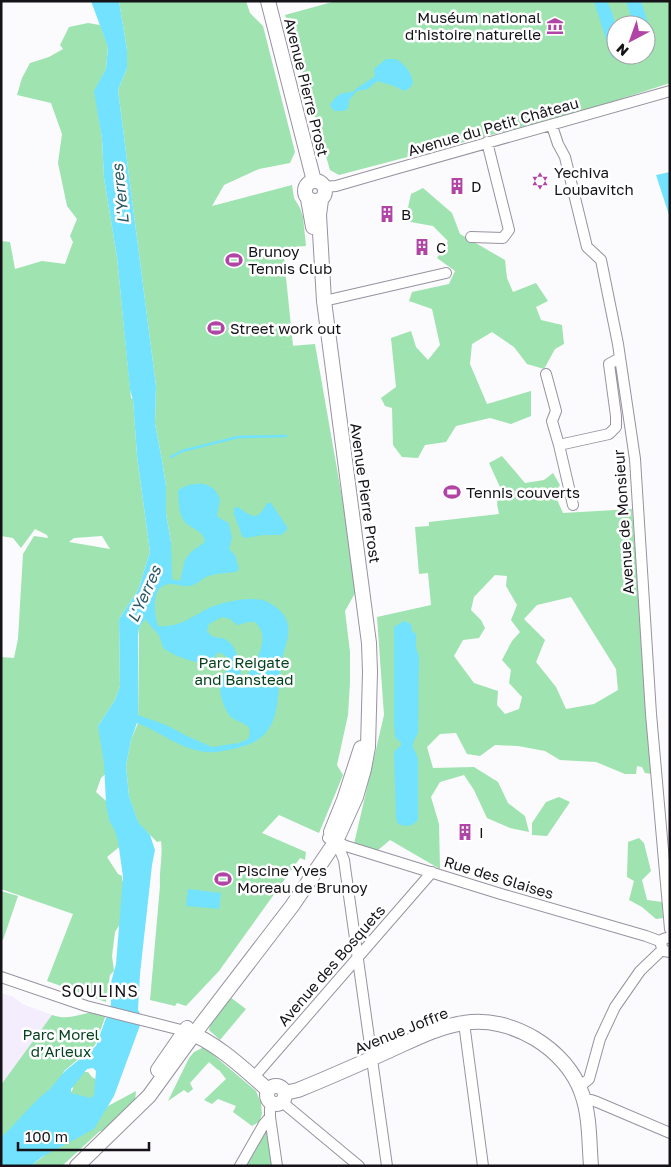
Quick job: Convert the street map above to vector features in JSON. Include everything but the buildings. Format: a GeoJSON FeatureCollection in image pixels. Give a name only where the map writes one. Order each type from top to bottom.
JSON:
{"type":"FeatureCollection","features":[{"type":"Feature","properties":{"kind":"main road","name":"Avenue Pierre Prost"},"geometry":{"type":"LineString","coordinates":[[77,1166],[149,1096],[189,1032],[292,906],[332,839],[368,720],[370,672],[366,612],[324,301],[317,192],[268,1]]}},
{"type":"Feature","properties":{"kind":"main road","name":"Avenue Joffre"},"geometry":{"type":"LineString","coordinates":[[278,1104],[298,1090],[442,1028],[476,1022],[504,1026],[534,1038],[559,1058],[568,1068],[579,1087],[584,1101],[591,1166]]}},
{"type":"Feature","properties":{"kind":"main road"},"geometry":{"type":"LineString","coordinates":[[189,1032],[212,1044],[268,1090],[276,1086],[282,1088],[278,1104]]}},
{"type":"Feature","properties":{"kind":"street","name":"Avenue du Petit Château"},"geometry":{"type":"LineString","coordinates":[[317,192],[670,91]]}},
{"type":"Feature","properties":{"kind":"street","name":"Avenue de Monsieur"},"geometry":{"type":"LineString","coordinates":[[552,126],[558,144],[566,157],[587,247],[601,260],[620,358],[635,459],[651,714],[670,929]]}},
{"type":"Feature","properties":{"kind":"street"},"geometry":{"type":"LineString","coordinates":[[471,237],[503,238],[509,230],[488,142]]}},
{"type":"Feature","properties":{"kind":"street"},"geometry":{"type":"LineString","coordinates":[[324,301],[446,273]]}},
{"type":"Feature","properties":{"kind":"street"},"geometry":{"type":"LineString","coordinates":[[559,445],[609,434],[616,427],[609,364],[620,358]]}},
{"type":"Feature","properties":{"kind":"street"},"geometry":{"type":"LineString","coordinates":[[546,374],[556,410],[552,421],[573,505]]}},
{"type":"Feature","properties":{"kind":"street"},"geometry":{"type":"LineString","coordinates":[[332,839],[344,860],[387,1166]]}},
{"type":"Feature","properties":{"kind":"street","name":"Rue des Glaises"},"geometry":{"type":"LineString","coordinates":[[332,839],[666,945]]}},
{"type":"Feature","properties":{"kind":"street","name":"Avenue des Bosquets"},"geometry":{"type":"LineString","coordinates":[[253,1078],[432,872]]}},
{"type":"Feature","properties":{"kind":"street"},"geometry":{"type":"LineString","coordinates":[[579,1087],[589,1079],[600,1038],[614,1007],[640,971],[666,945]]}},
{"type":"Feature","properties":{"kind":"street"},"geometry":{"type":"LineString","coordinates":[[1,977],[86,1006],[189,1032]]}},
{"type":"Feature","properties":{"kind":"street"},"geometry":{"type":"LineString","coordinates":[[464,1023],[484,1166]]}},
{"type":"Feature","properties":{"kind":"street"},"geometry":{"type":"LineString","coordinates":[[584,1101],[591,1100],[597,1102],[670,1132]]}},
{"type":"Feature","properties":{"kind":"street"},"geometry":{"type":"LineString","coordinates":[[240,1166],[278,1104]]}},
{"type":"Feature","properties":{"kind":"street"},"geometry":{"type":"LineString","coordinates":[[277,1166],[278,1104]]}},
{"type":"Feature","properties":{"kind":"street"},"geometry":{"type":"LineString","coordinates":[[278,1104],[359,1166]]}},
{"type":"Feature","properties":{"kind":"shaded area"},"geometry":{"type":"Polygon","coordinates":[[[1,993],[14,997],[22,1004],[52,1015],[49,1025],[1,1086],[1,993]]]}},
{"type":"Feature","properties":{"kind":"green space","name":"Parc Reigate and Banstead"},"geometry":{"type":"Polygon","coordinates":[[[119,1],[246,1],[250,13],[263,26],[295,152],[290,163],[259,169],[224,185],[212,206],[292,185],[294,198],[303,217],[306,246],[283,248],[293,346],[315,344],[358,588],[345,611],[350,652],[350,682],[348,715],[337,765],[343,775],[319,833],[279,815],[262,833],[306,852],[305,860],[300,858],[219,971],[186,1006],[177,1003],[175,1006],[150,1000],[160,886],[161,841],[157,842],[138,823],[129,796],[126,766],[131,740],[138,723],[139,628],[171,542],[166,514],[166,486],[155,424],[156,386],[118,90],[127,68],[127,50],[119,1]]]}},
{"type":"Feature","properties":{"kind":"green space"},"geometry":{"type":"Polygon","coordinates":[[[336,1],[670,1],[670,83],[590,109],[339,175],[330,170],[285,15],[336,1]]]}},
{"type":"Feature","properties":{"kind":"green space"},"geometry":{"type":"Polygon","coordinates":[[[88,23],[100,25],[108,46],[106,69],[95,91],[102,139],[104,178],[117,257],[131,398],[133,399],[137,456],[150,552],[138,590],[119,619],[120,686],[115,700],[98,726],[111,769],[101,778],[96,792],[114,808],[123,844],[107,857],[118,874],[122,876],[122,880],[131,893],[129,910],[115,932],[112,956],[114,971],[110,975],[106,1002],[47,981],[73,914],[1,889],[1,657],[14,658],[18,639],[23,554],[34,536],[48,538],[47,535],[35,529],[21,548],[13,538],[1,536],[1,241],[10,242],[15,269],[42,261],[65,264],[73,242],[70,236],[77,219],[67,206],[58,163],[62,134],[51,103],[17,95],[22,78],[30,63],[49,57],[63,49],[60,45],[69,27],[88,23]],[[102,536],[74,538],[69,542],[110,549],[102,536]]]}},
{"type":"Feature","properties":{"kind":"green space"},"geometry":{"type":"Polygon","coordinates":[[[423,188],[452,213],[460,234],[505,260],[507,278],[513,292],[536,283],[548,301],[536,307],[541,320],[562,325],[564,344],[555,349],[544,369],[527,364],[514,347],[492,332],[472,344],[470,364],[487,404],[531,391],[531,416],[511,424],[490,418],[456,426],[446,442],[425,445],[418,458],[402,457],[393,445],[392,408],[385,406],[381,398],[396,387],[391,338],[411,331],[416,347],[428,360],[440,345],[432,309],[409,301],[412,292],[449,284],[455,271],[437,258],[448,241],[433,226],[405,221],[411,194],[423,188]]]}},
{"type":"Feature","properties":{"kind":"green space"},"geometry":{"type":"Polygon","coordinates":[[[502,456],[525,483],[544,480],[553,473],[560,485],[554,493],[563,513],[632,509],[652,774],[645,773],[642,767],[637,766],[636,774],[625,774],[596,762],[560,760],[545,751],[518,746],[495,745],[480,756],[467,754],[456,733],[440,734],[427,747],[433,768],[474,767],[498,782],[508,803],[525,816],[529,832],[510,828],[487,818],[474,790],[464,775],[440,782],[431,797],[439,824],[440,869],[390,840],[377,851],[354,844],[384,715],[377,617],[431,605],[428,573],[419,574],[415,527],[429,526],[429,522],[499,514],[497,504],[500,487],[489,463],[502,456]],[[495,575],[474,597],[471,610],[481,620],[485,628],[479,638],[463,640],[454,656],[474,683],[498,691],[497,705],[505,714],[519,709],[522,697],[509,683],[511,670],[502,660],[512,641],[520,632],[511,620],[517,605],[506,586],[507,576],[495,575]],[[571,597],[537,605],[524,619],[545,640],[536,662],[556,687],[566,709],[594,704],[618,690],[616,669],[571,597]]]}},
{"type":"Feature","properties":{"kind":"green space"},"geometry":{"type":"Polygon","coordinates":[[[559,797],[570,802],[547,836],[532,835],[532,823],[546,802],[559,797]]]}},
{"type":"Feature","properties":{"kind":"green space"},"geometry":{"type":"Polygon","coordinates":[[[639,838],[644,843],[651,871],[642,880],[647,900],[662,902],[663,918],[656,919],[642,907],[629,900],[634,881],[627,877],[628,842],[639,838]]]}},
{"type":"Feature","properties":{"kind":"green space"},"geometry":{"type":"Polygon","coordinates":[[[1,891],[18,896],[3,940],[1,939],[1,891]]]}},
{"type":"Feature","properties":{"kind":"green space"},"geometry":{"type":"Polygon","coordinates":[[[230,997],[246,1009],[220,1040],[209,1030],[210,1024],[230,997]]]}},
{"type":"Feature","properties":{"kind":"green space","name":"Parc Morel d’Arleux"},"geometry":{"type":"Polygon","coordinates":[[[97,1012],[106,1015],[95,1045],[64,1071],[56,1091],[1,1150],[1,1085],[52,1015],[69,1017],[97,1012]]]}},
{"type":"Feature","properties":{"kind":"green space"},"geometry":{"type":"Polygon","coordinates":[[[204,1047],[256,1091],[261,1103],[262,1114],[259,1122],[252,1126],[233,1112],[236,1106],[218,1099],[212,1104],[204,1100],[226,1079],[209,1062],[190,1083],[193,1089],[188,1093],[184,1090],[168,1101],[189,1058],[194,1052],[204,1047]]]}},
{"type":"Feature","properties":{"kind":"green space"},"geometry":{"type":"Polygon","coordinates":[[[83,1072],[88,1072],[97,1080],[98,1101],[70,1094],[73,1089],[72,1086],[83,1072]]]}},
{"type":"Feature","properties":{"kind":"green space"},"geometry":{"type":"Polygon","coordinates":[[[136,1091],[135,1101],[106,1132],[100,1131],[62,1166],[31,1166],[108,1106],[136,1091]]]}},
{"type":"Feature","properties":{"kind":"green space"},"geometry":{"type":"Polygon","coordinates":[[[266,1129],[268,1129],[274,1166],[246,1166],[266,1129]]]}},
{"type":"Feature","properties":{"kind":"water","name":"L'Yerres"},"geometry":{"type":"Polygon","coordinates":[[[91,1],[119,1],[127,50],[127,68],[118,90],[156,386],[155,424],[166,486],[166,514],[171,542],[172,579],[180,581],[185,560],[191,552],[205,542],[202,534],[185,522],[179,509],[178,491],[194,484],[208,485],[218,494],[220,500],[217,516],[229,523],[232,538],[229,549],[235,555],[239,569],[236,572],[206,577],[192,585],[170,584],[159,589],[155,601],[155,615],[158,626],[178,624],[207,609],[227,602],[256,599],[269,603],[282,613],[288,624],[288,634],[282,659],[275,714],[271,725],[264,735],[253,743],[219,752],[198,751],[137,723],[131,740],[126,766],[129,796],[138,822],[150,835],[155,850],[140,974],[138,1010],[142,1020],[114,1096],[94,1129],[42,1157],[31,1166],[1,1166],[1,1138],[50,1089],[65,1071],[96,1046],[106,1018],[109,1016],[111,1003],[110,986],[116,964],[123,877],[118,841],[109,820],[106,804],[104,763],[98,726],[115,700],[120,686],[119,619],[138,590],[150,552],[137,456],[133,400],[130,390],[117,257],[104,178],[102,139],[94,91],[106,69],[108,47],[91,1]],[[222,617],[209,624],[207,631],[214,637],[225,639],[229,642],[239,660],[241,675],[247,676],[260,652],[262,633],[255,622],[237,625],[230,619],[222,617]],[[145,619],[139,628],[138,715],[166,725],[212,747],[239,743],[248,739],[250,729],[230,716],[222,698],[220,688],[223,675],[230,666],[227,662],[227,657],[219,652],[211,660],[204,663],[185,659],[172,654],[164,648],[158,634],[145,619]],[[93,1068],[87,1069],[71,1089],[71,1093],[91,1098],[94,1095],[96,1071],[93,1068]]]}},
{"type":"Feature","properties":{"kind":"water"},"geometry":{"type":"Polygon","coordinates":[[[594,1],[606,1],[612,13],[612,15],[606,15],[606,40],[594,1]]]}},
{"type":"Feature","properties":{"kind":"water"},"geometry":{"type":"Polygon","coordinates":[[[626,1],[641,1],[646,15],[631,15],[626,1]]]}},
{"type":"Feature","properties":{"kind":"water"},"geometry":{"type":"Polygon","coordinates":[[[386,59],[396,59],[408,69],[413,83],[410,88],[404,91],[377,81],[368,89],[357,91],[349,100],[348,108],[344,111],[334,111],[330,105],[334,99],[342,93],[353,92],[375,76],[374,69],[386,59]]]}},
{"type":"Feature","properties":{"kind":"water"},"geometry":{"type":"Polygon","coordinates":[[[670,172],[670,218],[656,175],[670,172]]]}},
{"type":"Feature","properties":{"kind":"water"},"geometry":{"type":"Polygon","coordinates":[[[267,503],[271,503],[287,527],[287,530],[281,535],[245,538],[242,536],[234,514],[234,508],[238,507],[248,514],[255,516],[261,513],[267,503]]]}},
{"type":"Feature","properties":{"kind":"water"},"geometry":{"type":"Polygon","coordinates":[[[404,621],[411,624],[412,631],[416,634],[416,648],[419,656],[418,733],[413,745],[418,760],[418,820],[406,826],[398,824],[396,818],[394,752],[402,744],[395,737],[394,627],[404,621]]]}},
{"type":"Feature","properties":{"kind":"water"},"geometry":{"type":"Polygon","coordinates":[[[188,889],[221,893],[219,909],[186,906],[188,889]]]}},
{"type":"Feature","properties":{"kind":"waterway"},"geometry":{"type":"LineString","coordinates":[[171,457],[182,451],[238,437],[286,436]]}},
{"type":"Feature","properties":{"kind":"place","name":"Muséum national d'histoire naturelle"},"geometry":{"type":"Point","coordinates":[555,26]}},
{"type":"Feature","properties":{"kind":"place","name":"Yechiva Loubavitch"},"geometry":{"type":"Point","coordinates":[540,181]}},
{"type":"Feature","properties":{"kind":"place","name":"D"},"geometry":{"type":"Point","coordinates":[457,186]}},
{"type":"Feature","properties":{"kind":"place","name":"B"},"geometry":{"type":"Point","coordinates":[387,214]}},
{"type":"Feature","properties":{"kind":"place","name":"C"},"geometry":{"type":"Point","coordinates":[422,247]}},
{"type":"Feature","properties":{"kind":"place","name":"Brunoy Tennis Club"},"geometry":{"type":"Point","coordinates":[234,260]}},
{"type":"Feature","properties":{"kind":"place","name":"Street work out"},"geometry":{"type":"Point","coordinates":[216,328]}},
{"type":"Feature","properties":{"kind":"place","name":"Tennis couverts"},"geometry":{"type":"Point","coordinates":[452,492]}},
{"type":"Feature","properties":{"kind":"place","name":"I"},"geometry":{"type":"Point","coordinates":[465,832]}},
{"type":"Feature","properties":{"kind":"place","name":"Piscine Yves Moreau de Brunoy"},"geometry":{"type":"Point","coordinates":[223,879]}},
{"type":"Feature","properties":{"kind":"district","name":"SOULINS"},"geometry":{"type":"Point","coordinates":[100,991]}}]}
